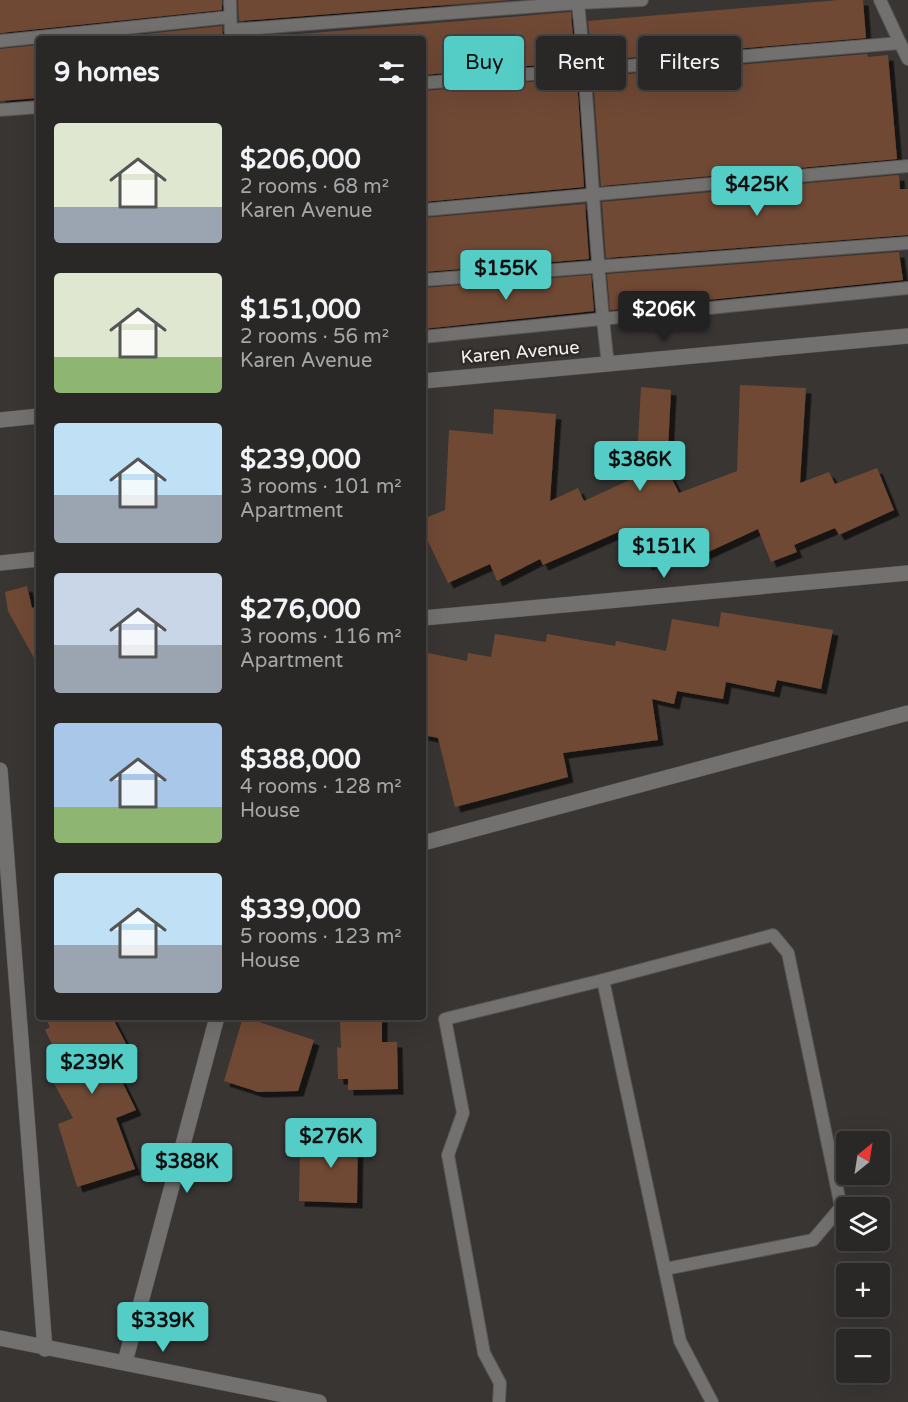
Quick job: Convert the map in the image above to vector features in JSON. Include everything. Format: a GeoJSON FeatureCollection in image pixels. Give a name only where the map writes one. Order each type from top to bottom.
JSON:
{"type":"FeatureCollection","features":[{"type":"Feature","properties":{"kind":"street","name":"Karen Avenue"},"geometry":{"type":"LineString","coordinates":[[426,381],[908,336]]}},
{"type":"Feature","properties":{"kind":"street"},"geometry":{"type":"LineString","coordinates":[[0,420],[36,416]]}},
{"type":"Feature","properties":{"kind":"street"},"geometry":{"type":"LineString","coordinates":[[0,563],[36,559]]}},
{"type":"Feature","properties":{"kind":"street"},"geometry":{"type":"LineString","coordinates":[[426,618],[908,573]]}},
{"type":"Feature","properties":{"kind":"street"},"geometry":{"type":"LineString","coordinates":[[426,842],[908,713]]}},
{"type":"Feature","properties":{"kind":"street"},"geometry":{"type":"LineString","coordinates":[[0,770],[45,1348]]}},
{"type":"Feature","properties":{"kind":"street"},"geometry":{"type":"LineString","coordinates":[[126,1362],[217,1020]]}},
{"type":"Feature","properties":{"kind":"street"},"geometry":{"type":"LineString","coordinates":[[0,1338],[319,1402]]}},
{"type":"Feature","properties":{"kind":"lane"},"geometry":{"type":"LineString","coordinates":[[230,0],[231,29]]}},
{"type":"Feature","properties":{"kind":"lane"},"geometry":{"type":"LineString","coordinates":[[96,36],[231,29],[578,2],[642,0]]}},
{"type":"Feature","properties":{"kind":"lane"},"geometry":{"type":"LineString","coordinates":[[880,0],[908,59]]}},
{"type":"Feature","properties":{"kind":"lane"},"geometry":{"type":"LineString","coordinates":[[578,2],[582,36]]}},
{"type":"Feature","properties":{"kind":"lane"},"geometry":{"type":"LineString","coordinates":[[0,41],[36,39]]}},
{"type":"Feature","properties":{"kind":"lane"},"geometry":{"type":"LineString","coordinates":[[626,66],[900,43]]}},
{"type":"Feature","properties":{"kind":"lane"},"geometry":{"type":"LineString","coordinates":[[426,83],[536,73]]}},
{"type":"Feature","properties":{"kind":"lane"},"geometry":{"type":"LineString","coordinates":[[586,90],[597,265],[608,364]]}},
{"type":"Feature","properties":{"kind":"lane"},"geometry":{"type":"LineString","coordinates":[[0,110],[36,107]]}},
{"type":"Feature","properties":{"kind":"lane"},"geometry":{"type":"LineString","coordinates":[[426,210],[908,166]]}},
{"type":"Feature","properties":{"kind":"lane"},"geometry":{"type":"LineString","coordinates":[[426,280],[908,243]]}},
{"type":"Feature","properties":{"kind":"lane"},"geometry":{"type":"LineString","coordinates":[[426,337],[908,288]]}},
{"type":"Feature","properties":{"kind":"lane"},"geometry":{"type":"LineString","coordinates":[[499,1402],[500,1383],[484,1353],[448,1155],[463,1113],[445,1019],[774,935],[788,953],[841,1207],[813,1240],[665,1269]]}},
{"type":"Feature","properties":{"kind":"lane"},"geometry":{"type":"LineString","coordinates":[[603,980],[680,1341],[712,1402]]}},
{"type":"Feature","properties":{"kind":"building"},"geometry":{"type":"Polygon","coordinates":[[[0,0],[222,0],[222,10],[0,33],[0,0]]]}},
{"type":"Feature","properties":{"kind":"building"},"geometry":{"type":"Polygon","coordinates":[[[238,0],[510,0],[239,21],[238,0]]]}},
{"type":"Feature","properties":{"kind":"building"},"geometry":{"type":"Polygon","coordinates":[[[839,0],[863,0],[866,38],[741,48],[741,36],[638,36],[638,57],[626,58],[626,36],[590,36],[588,21],[839,0]]]}},
{"type":"Feature","properties":{"kind":"building"},"geometry":{"type":"Polygon","coordinates":[[[571,12],[573,36],[536,36],[536,65],[524,66],[524,36],[444,36],[444,73],[426,75],[426,36],[276,36],[571,12]]]}},
{"type":"Feature","properties":{"kind":"building"},"geometry":{"type":"Polygon","coordinates":[[[222,26],[223,36],[127,36],[222,26]]]}},
{"type":"Feature","properties":{"kind":"building"},"geometry":{"type":"Polygon","coordinates":[[[36,45],[36,98],[0,101],[0,49],[36,45]]]}},
{"type":"Feature","properties":{"kind":"building"},"geometry":{"type":"Polygon","coordinates":[[[867,54],[868,57],[888,55],[897,159],[601,186],[594,90],[626,90],[626,74],[638,73],[638,90],[741,90],[741,65],[867,54]]]}},
{"type":"Feature","properties":{"kind":"building"},"geometry":{"type":"Polygon","coordinates":[[[536,81],[536,90],[578,90],[584,187],[426,202],[426,91],[524,90],[524,82],[536,81]]]}},
{"type":"Feature","properties":{"kind":"building"},"geometry":{"type":"Polygon","coordinates":[[[899,175],[900,189],[908,189],[908,235],[606,258],[602,202],[899,175]]]}},
{"type":"Feature","properties":{"kind":"building"},"geometry":{"type":"Polygon","coordinates":[[[585,204],[589,259],[426,272],[426,218],[585,204]]]}},
{"type":"Feature","properties":{"kind":"building"},"geometry":{"type":"Polygon","coordinates":[[[899,252],[903,280],[610,310],[607,274],[899,252]]]}},
{"type":"Feature","properties":{"kind":"building"},"geometry":{"type":"Polygon","coordinates":[[[591,275],[594,311],[426,329],[426,288],[591,275]]]}},
{"type":"Feature","properties":{"kind":"building"},"geometry":{"type":"Polygon","coordinates":[[[740,385],[806,388],[800,483],[829,472],[835,484],[877,468],[894,510],[839,535],[835,528],[794,545],[797,552],[771,562],[758,529],[691,560],[685,547],[647,565],[629,529],[543,565],[540,559],[497,581],[490,564],[448,583],[426,537],[426,518],[445,510],[449,430],[493,434],[494,409],[556,414],[550,501],[578,488],[584,501],[636,477],[641,387],[671,390],[667,469],[679,493],[737,471],[740,385]]]}},
{"type":"Feature","properties":{"kind":"building"},"geometry":{"type":"Polygon","coordinates":[[[27,586],[32,608],[36,606],[36,662],[8,611],[5,592],[27,586]]]}},
{"type":"Feature","properties":{"kind":"building"},"geometry":{"type":"Polygon","coordinates":[[[721,612],[833,630],[821,689],[777,680],[774,692],[726,682],[723,699],[677,691],[674,704],[652,699],[658,740],[563,753],[568,777],[455,807],[438,738],[426,736],[426,653],[467,661],[468,653],[491,657],[495,634],[546,642],[547,634],[615,646],[616,641],[666,651],[672,619],[719,627],[721,612]]]}},
{"type":"Feature","properties":{"kind":"building"},"geometry":{"type":"Polygon","coordinates":[[[46,1020],[114,1020],[132,1055],[114,1065],[136,1110],[116,1118],[135,1169],[77,1187],[58,1124],[73,1118],[51,1078],[61,1073],[57,1065],[61,1062],[45,1030],[50,1027],[46,1020]]]}},
{"type":"Feature","properties":{"kind":"building"},"geometry":{"type":"Polygon","coordinates":[[[242,1020],[252,1020],[314,1040],[298,1091],[258,1092],[224,1081],[242,1020]]]}},
{"type":"Feature","properties":{"kind":"building"},"geometry":{"type":"Polygon","coordinates":[[[340,1020],[382,1020],[382,1042],[397,1042],[398,1089],[348,1090],[348,1079],[338,1079],[337,1047],[341,1048],[340,1020]]]}},
{"type":"Feature","properties":{"kind":"building"},"geometry":{"type":"Polygon","coordinates":[[[317,1130],[358,1131],[357,1203],[299,1201],[300,1152],[316,1152],[317,1130]]]}}]}
